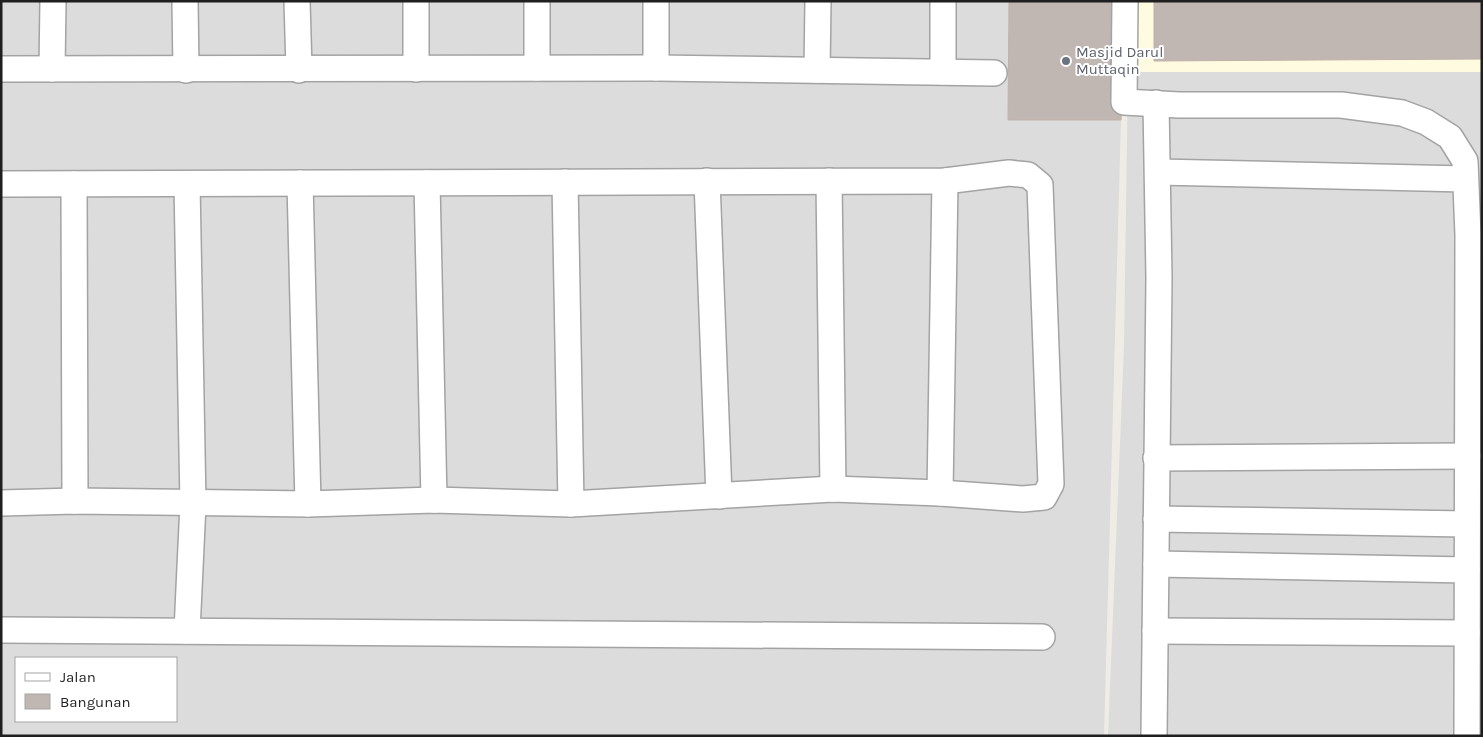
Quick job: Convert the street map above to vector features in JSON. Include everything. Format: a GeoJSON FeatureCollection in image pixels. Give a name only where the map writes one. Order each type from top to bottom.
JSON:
{"type":"FeatureCollection","features":[{"type":"Feature","properties":{"kind":"street"},"geometry":{"type":"LineString","coordinates":[[52,69],[53,1]]}},
{"type":"Feature","properties":{"kind":"street"},"geometry":{"type":"LineString","coordinates":[[185,1],[186,70]]}},
{"type":"Feature","properties":{"kind":"street"},"geometry":{"type":"LineString","coordinates":[[297,1],[299,70]]}},
{"type":"Feature","properties":{"kind":"street"},"geometry":{"type":"LineString","coordinates":[[416,1],[416,69]]}},
{"type":"Feature","properties":{"kind":"street"},"geometry":{"type":"LineString","coordinates":[[537,1],[537,68]]}},
{"type":"Feature","properties":{"kind":"street"},"geometry":{"type":"LineString","coordinates":[[656,1],[656,68]]}},
{"type":"Feature","properties":{"kind":"street"},"geometry":{"type":"LineString","coordinates":[[817,70],[818,1]]}},
{"type":"Feature","properties":{"kind":"street"},"geometry":{"type":"LineString","coordinates":[[943,1],[943,72]]}},
{"type":"Feature","properties":{"kind":"street"},"geometry":{"type":"LineString","coordinates":[[1125,1],[1124,102],[1341,105],[1402,113],[1426,122],[1450,137],[1465,161],[1475,324],[1468,456],[1467,736]]}},
{"type":"Feature","properties":{"kind":"street"},"geometry":{"type":"LineString","coordinates":[[1,69],[656,68],[994,73]]}},
{"type":"Feature","properties":{"kind":"street"},"geometry":{"type":"LineString","coordinates":[[1154,736],[1158,172],[1156,103]]}},
{"type":"Feature","properties":{"kind":"street"},"geometry":{"type":"LineString","coordinates":[[1158,172],[1466,179]]}},
{"type":"Feature","properties":{"kind":"street"},"geometry":{"type":"LineString","coordinates":[[1,184],[945,181],[1009,173],[1028,175],[1040,186],[1051,484],[1044,496],[1023,499],[940,492],[833,489],[571,504],[434,500],[308,504],[75,501],[1,503]]}},
{"type":"Feature","properties":{"kind":"street"},"geometry":{"type":"LineString","coordinates":[[707,181],[719,496]]}},
{"type":"Feature","properties":{"kind":"street"},"geometry":{"type":"LineString","coordinates":[[829,181],[833,489]]}},
{"type":"Feature","properties":{"kind":"street"},"geometry":{"type":"LineString","coordinates":[[940,492],[945,181]]}},
{"type":"Feature","properties":{"kind":"street"},"geometry":{"type":"LineString","coordinates":[[564,182],[571,504]]}},
{"type":"Feature","properties":{"kind":"street"},"geometry":{"type":"LineString","coordinates":[[300,183],[308,504]]}},
{"type":"Feature","properties":{"kind":"street"},"geometry":{"type":"LineString","coordinates":[[427,183],[434,500]]}},
{"type":"Feature","properties":{"kind":"street"},"geometry":{"type":"LineString","coordinates":[[74,184],[75,501]]}},
{"type":"Feature","properties":{"kind":"street"},"geometry":{"type":"LineString","coordinates":[[187,184],[193,504],[187,631]]}},
{"type":"Feature","properties":{"kind":"street"},"geometry":{"type":"LineString","coordinates":[[1156,458],[1468,456]]}},
{"type":"Feature","properties":{"kind":"street"},"geometry":{"type":"LineString","coordinates":[[1156,520],[1467,524]]}},
{"type":"Feature","properties":{"kind":"street"},"geometry":{"type":"LineString","coordinates":[[1156,564],[1467,570]]}},
{"type":"Feature","properties":{"kind":"street"},"geometry":{"type":"LineString","coordinates":[[1,630],[1042,637]]}},
{"type":"Feature","properties":{"kind":"street"},"geometry":{"type":"LineString","coordinates":[[1155,631],[1467,633]]}},
{"type":"Feature","properties":{"kind":"shaded area"},"geometry":{"type":"Polygon","coordinates":[[[1,1],[1009,1],[1008,120],[1121,120],[1104,736],[1,736],[1,1]]]}},
{"type":"Feature","properties":{"kind":"shaded area"},"geometry":{"type":"Polygon","coordinates":[[[1130,1],[1482,1],[1482,72],[1128,72],[1130,1]]]}},
{"type":"Feature","properties":{"kind":"shaded area"},"geometry":{"type":"Polygon","coordinates":[[[1128,72],[1482,72],[1482,736],[1108,736],[1124,346],[1128,72]]]}},
{"type":"Feature","properties":{"kind":"building","name":"Masjid Darul Muttaqin"},"geometry":{"type":"Polygon","coordinates":[[[1009,1],[1126,1],[1121,120],[1008,120],[1009,1]]]}},
{"type":"Feature","properties":{"kind":"building"},"geometry":{"type":"Polygon","coordinates":[[[1154,1],[1482,1],[1482,59],[1154,61],[1154,1]]]}},
{"type":"Feature","properties":{"kind":"place","name":"Masjid Darul Muttaqin"},"geometry":{"type":"Point","coordinates":[1066,61]}}]}
